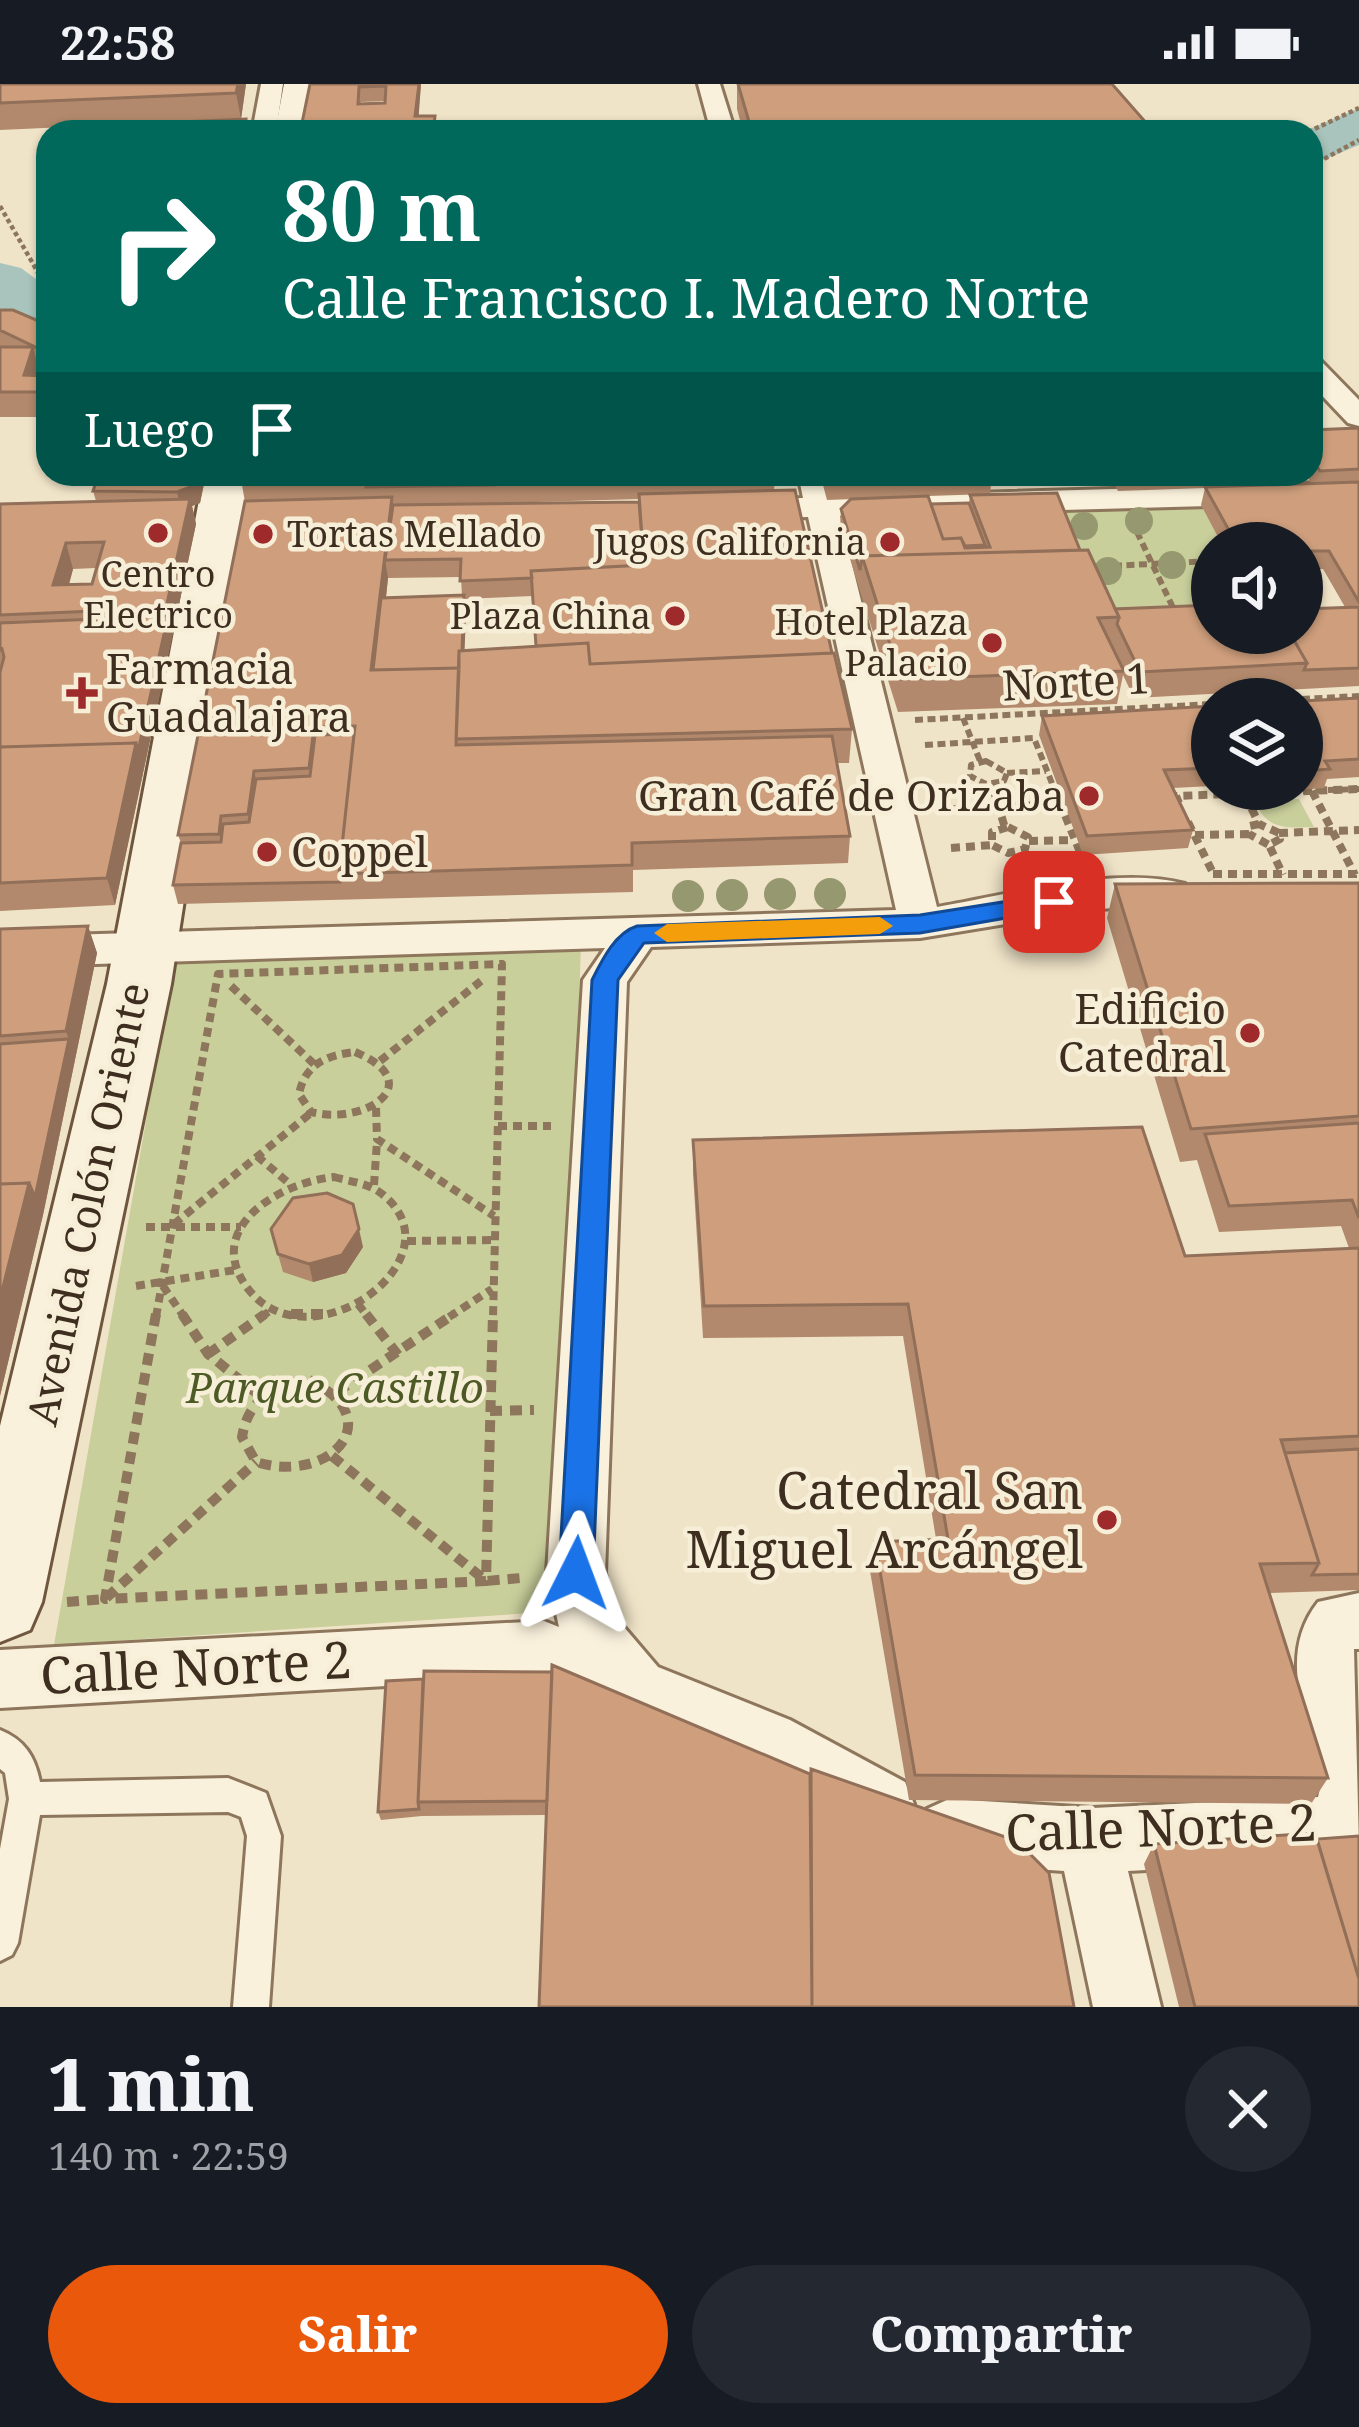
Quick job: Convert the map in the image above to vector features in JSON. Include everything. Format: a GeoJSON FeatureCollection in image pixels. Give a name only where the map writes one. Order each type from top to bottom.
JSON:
{"type":"FeatureCollection","features":[{"type":"Feature","properties":{"kind":"street"},"geometry":{"type":"LineString","coordinates":[[272,84],[272,120]]}},
{"type":"Feature","properties":{"kind":"street"},"geometry":{"type":"LineString","coordinates":[[278,120],[302,84]]}},
{"type":"Feature","properties":{"kind":"street"},"geometry":{"type":"LineString","coordinates":[[709,84],[720,120]]}},
{"type":"Feature","properties":{"kind":"street"},"geometry":{"type":"LineString","coordinates":[[1323,379],[1358,415]]}},
{"type":"Feature","properties":{"kind":"street"},"geometry":{"type":"LineString","coordinates":[[818,491],[920,924]]}},
{"type":"Feature","properties":{"kind":"street"},"geometry":{"type":"LineString","coordinates":[[706,509],[818,491],[1120,496],[1359,492]]}},
{"type":"Feature","properties":{"kind":"street","name":"Avenida Colón Oriente"},"geometry":{"type":"LineString","coordinates":[[32,1602],[221,506]]}},
{"type":"Feature","properties":{"kind":"street"},"geometry":{"type":"LineString","coordinates":[[0,952],[626,948],[920,924],[1098,895],[1215,884]]}},
{"type":"Feature","properties":{"kind":"street"},"geometry":{"type":"LineString","coordinates":[[0,929],[142,951]]}},
{"type":"Feature","properties":{"kind":"street"},"geometry":{"type":"LineString","coordinates":[[626,948],[605,980],[576,1573],[585,1624],[606,1657],[649,1692]]}},
{"type":"Feature","properties":{"kind":"street","name":"Calle Norte 2"},"geometry":{"type":"LineString","coordinates":[[0,1679],[544,1649],[768,1742],[927,1828],[1008,1839],[1089,1841],[1333,1828],[1354,1804],[1354,1779],[1325,1641],[1339,1622],[1359,1621]]}},
{"type":"Feature","properties":{"kind":"street"},"geometry":{"type":"LineString","coordinates":[[1089,1841],[1127,2007]]}},
{"type":"Feature","properties":{"kind":"lane"},"geometry":{"type":"LineString","coordinates":[[0,1746],[20,1766],[26,1799],[0,1943]]}},
{"type":"Feature","properties":{"kind":"lane"},"geometry":{"type":"LineString","coordinates":[[26,1799],[228,1796],[254,1805],[264,1836],[251,2007]]}},
{"type":"Feature","properties":{"kind":"path"},"geometry":{"type":"LineString","coordinates":[[1323,125],[1359,108]]}},
{"type":"Feature","properties":{"kind":"path"},"geometry":{"type":"LineString","coordinates":[[1323,160],[1359,140]]}},
{"type":"Feature","properties":{"kind":"path"},"geometry":{"type":"LineString","coordinates":[[0,206],[36,269]]}},
{"type":"Feature","properties":{"kind":"path"},"geometry":{"type":"LineString","coordinates":[[1120,496],[1181,622]]}},
{"type":"Feature","properties":{"kind":"path"},"geometry":{"type":"LineString","coordinates":[[1089,567],[1191,562]]}},
{"type":"Feature","properties":{"kind":"path"},"geometry":{"type":"LineString","coordinates":[[1323,698],[1359,696]]}},
{"type":"Feature","properties":{"kind":"path","name":"Norte 1"},"geometry":{"type":"LineString","coordinates":[[872,721],[1191,705]]}},
{"type":"Feature","properties":{"kind":"path"},"geometry":{"type":"LineString","coordinates":[[963,718],[980,761]]}},
{"type":"Feature","properties":{"kind":"path"},"geometry":{"type":"LineString","coordinates":[[906,746],[1034,738],[1098,895]]}},
{"type":"Feature","properties":{"kind":"path"},"geometry":{"type":"LineString","coordinates":[[1007,773],[1004,781],[992,785],[970,776],[971,765],[980,761],[998,764],[1007,773],[1046,771]]}},
{"type":"Feature","properties":{"kind":"path"},"geometry":{"type":"LineString","coordinates":[[992,785],[1005,828]]}},
{"type":"Feature","properties":{"kind":"path"},"geometry":{"type":"LineString","coordinates":[[1323,791],[1359,789]]}},
{"type":"Feature","properties":{"kind":"path"},"geometry":{"type":"LineString","coordinates":[[1191,796],[1176,796],[1215,884]]}},
{"type":"Feature","properties":{"kind":"path"},"geometry":{"type":"LineString","coordinates":[[895,813],[1058,804]]}},
{"type":"Feature","properties":{"kind":"path"},"geometry":{"type":"LineString","coordinates":[[1252,810],[1259,824]]}},
{"type":"Feature","properties":{"kind":"path"},"geometry":{"type":"LineString","coordinates":[[1322,810],[1355,874]]}},
{"type":"Feature","properties":{"kind":"path"},"geometry":{"type":"LineString","coordinates":[[1249,834],[1250,826],[1259,824],[1279,833],[1359,830]]}},
{"type":"Feature","properties":{"kind":"path"},"geometry":{"type":"LineString","coordinates":[[992,844],[992,832],[1005,828],[1020,830],[1029,841]]}},
{"type":"Feature","properties":{"kind":"path"},"geometry":{"type":"LineString","coordinates":[[1269,845],[1280,839],[1279,833]]}},
{"type":"Feature","properties":{"kind":"path"},"geometry":{"type":"LineString","coordinates":[[1195,836],[1249,834],[1269,845],[1283,874]]}},
{"type":"Feature","properties":{"kind":"path"},"geometry":{"type":"LineString","coordinates":[[1029,841],[1074,840]]}},
{"type":"Feature","properties":{"kind":"path"},"geometry":{"type":"LineString","coordinates":[[937,849],[992,844],[1014,853],[1025,849],[1029,841]]}},
{"type":"Feature","properties":{"kind":"path"},"geometry":{"type":"LineString","coordinates":[[142,951],[218,974],[502,964],[626,948]]}},
{"type":"Feature","properties":{"kind":"path"},"geometry":{"type":"LineString","coordinates":[[380,1061],[502,964]]}},
{"type":"Feature","properties":{"kind":"path"},"geometry":{"type":"LineString","coordinates":[[486,1581],[502,964]]}},
{"type":"Feature","properties":{"kind":"path"},"geometry":{"type":"LineString","coordinates":[[218,974],[314,1064]]}},
{"type":"Feature","properties":{"kind":"path"},"geometry":{"type":"LineString","coordinates":[[105,1599],[218,974]]}},
{"type":"Feature","properties":{"kind":"path"},"geometry":{"type":"LineString","coordinates":[[356,1052],[380,1061],[387,1069],[390,1089],[376,1108],[336,1120],[311,1112],[299,1094],[300,1083],[314,1064],[356,1052]]}},
{"type":"Feature","properties":{"kind":"path"},"geometry":{"type":"LineString","coordinates":[[374,1186],[376,1108]]}},
{"type":"Feature","properties":{"kind":"path"},"geometry":{"type":"LineString","coordinates":[[173,1226],[311,1112]]}},
{"type":"Feature","properties":{"kind":"path"},"geometry":{"type":"LineString","coordinates":[[377,1139],[495,1216]]}},
{"type":"Feature","properties":{"kind":"path"},"geometry":{"type":"LineString","coordinates":[[257,1156],[291,1185]]}},
{"type":"Feature","properties":{"kind":"path"},"geometry":{"type":"LineString","coordinates":[[334,1177],[374,1186],[399,1210],[406,1241],[392,1276],[358,1304],[314,1316],[273,1309],[248,1293],[235,1270],[241,1227],[261,1202],[291,1185],[334,1177]]}},
{"type":"Feature","properties":{"kind":"path"},"geometry":{"type":"LineString","coordinates":[[173,1226],[241,1227]]}},
{"type":"Feature","properties":{"kind":"path"},"geometry":{"type":"LineString","coordinates":[[406,1241],[495,1240]]}},
{"type":"Feature","properties":{"kind":"path"},"geometry":{"type":"LineString","coordinates":[[162,1285],[235,1270]]}},
{"type":"Feature","properties":{"kind":"path"},"geometry":{"type":"LineString","coordinates":[[162,1285],[208,1354],[260,1396]]}},
{"type":"Feature","properties":{"kind":"path"},"geometry":{"type":"LineString","coordinates":[[337,1392],[493,1288]]}},
{"type":"Feature","properties":{"kind":"path"},"geometry":{"type":"LineString","coordinates":[[358,1304],[398,1355]]}},
{"type":"Feature","properties":{"kind":"path"},"geometry":{"type":"LineString","coordinates":[[208,1354],[273,1309]]}},
{"type":"Feature","properties":{"kind":"path"},"geometry":{"type":"LineString","coordinates":[[309,1380],[337,1392],[349,1416],[342,1444],[332,1456],[301,1472],[284,1473],[256,1462],[242,1437],[244,1422],[260,1396],[292,1381],[309,1380]]}},
{"type":"Feature","properties":{"kind":"path"},"geometry":{"type":"LineString","coordinates":[[332,1456],[486,1581]]}},
{"type":"Feature","properties":{"kind":"path"},"geometry":{"type":"LineString","coordinates":[[105,1599],[256,1462]]}},
{"type":"Feature","properties":{"kind":"path"},"geometry":{"type":"LineString","coordinates":[[32,1602],[576,1573]]}},
{"type":"Feature","properties":{"kind":"green space"},"geometry":{"type":"Polygon","coordinates":[[[1201,505],[1210,522],[1191,522],[1191,632],[1105,636],[1054,511],[1201,505]]]}},
{"type":"Feature","properties":{"kind":"green space"},"geometry":{"type":"Polygon","coordinates":[[[1260,810],[1305,810],[1314,827],[1278,825],[1260,810]]]}},
{"type":"Feature","properties":{"kind":"green space","name":"Parque Castillo"},"geometry":{"type":"Polygon","coordinates":[[[581,941],[561,1611],[54,1645],[174,961],[581,941]]]}},
{"type":"Feature","properties":{"kind":"building"},"geometry":{"type":"Polygon","coordinates":[[[0,84],[238,84],[236,93],[0,103],[0,84]]]}},
{"type":"Feature","properties":{"kind":"building"},"geometry":{"type":"Polygon","coordinates":[[[310,84],[419,84],[415,116],[435,116],[435,120],[303,120],[310,84]],[[386,86],[359,87],[358,104],[385,103],[386,86]]]}},
{"type":"Feature","properties":{"kind":"building"},"geometry":{"type":"Polygon","coordinates":[[[738,84],[1112,84],[1144,120],[748,120],[738,84]]]}},
{"type":"Feature","properties":{"kind":"building"},"geometry":{"type":"Polygon","coordinates":[[[0,310],[36,320],[36,347],[0,330],[0,310]]]}},
{"type":"Feature","properties":{"kind":"building"},"geometry":{"type":"Polygon","coordinates":[[[0,347],[33,347],[24,375],[36,376],[36,392],[0,392],[0,347]]]}},
{"type":"Feature","properties":{"kind":"building"},"geometry":{"type":"Polygon","coordinates":[[[1359,428],[1359,469],[1323,471],[1323,430],[1359,428]]]}},
{"type":"Feature","properties":{"kind":"building"},"geometry":{"type":"Polygon","coordinates":[[[1359,482],[1359,602],[1329,551],[1323,551],[1323,522],[1224,522],[1205,487],[1359,482]]]}},
{"type":"Feature","properties":{"kind":"building"},"geometry":{"type":"Polygon","coordinates":[[[95,486],[193,486],[177,492],[93,491],[95,486]]]}},
{"type":"Feature","properties":{"kind":"building"},"geometry":{"type":"Polygon","coordinates":[[[795,490],[832,653],[590,664],[588,643],[536,646],[531,571],[644,565],[639,494],[795,490]]]}},
{"type":"Feature","properties":{"kind":"building"},"geometry":{"type":"Polygon","coordinates":[[[1057,493],[1080,550],[862,556],[860,570],[841,509],[851,499],[928,496],[943,539],[961,538],[965,548],[990,547],[970,495],[1057,493]]]}},
{"type":"Feature","properties":{"kind":"building"},"geometry":{"type":"Polygon","coordinates":[[[392,497],[371,670],[459,668],[456,745],[832,736],[850,836],[632,843],[632,865],[339,874],[355,726],[314,727],[309,768],[254,771],[248,814],[221,816],[219,834],[178,835],[245,501],[392,497]]]}},
{"type":"Feature","properties":{"kind":"building"},"geometry":{"type":"Polygon","coordinates":[[[190,499],[166,608],[0,615],[0,504],[190,499]],[[104,542],[66,543],[53,585],[92,584],[104,542]]]}},
{"type":"Feature","properties":{"kind":"building"},"geometry":{"type":"Polygon","coordinates":[[[639,502],[644,565],[531,571],[532,578],[460,581],[461,559],[385,560],[393,505],[639,502]]]}},
{"type":"Feature","properties":{"kind":"building"},"geometry":{"type":"Polygon","coordinates":[[[969,503],[985,545],[965,546],[961,538],[943,539],[931,504],[969,503]]]}},
{"type":"Feature","properties":{"kind":"building","name":"Hotel Plaza Palacio"},"geometry":{"type":"Polygon","coordinates":[[[1088,550],[1119,617],[1098,618],[1124,671],[901,679],[862,556],[1088,550]]]}},
{"type":"Feature","properties":{"kind":"building"},"geometry":{"type":"Polygon","coordinates":[[[464,595],[459,668],[373,670],[381,598],[464,595]]]}},
{"type":"Feature","properties":{"kind":"building"},"geometry":{"type":"Polygon","coordinates":[[[1191,606],[1191,654],[1302,654],[1307,663],[1140,672],[1117,624],[1115,609],[1191,606]]]}},
{"type":"Feature","properties":{"kind":"building"},"geometry":{"type":"Polygon","coordinates":[[[1359,607],[1359,668],[1304,670],[1307,663],[1302,654],[1323,654],[1323,608],[1359,607]]]}},
{"type":"Feature","properties":{"kind":"building"},"geometry":{"type":"Polygon","coordinates":[[[168,616],[138,751],[136,743],[0,747],[4,657],[0,623],[168,616]]]}},
{"type":"Feature","properties":{"kind":"building"},"geometry":{"type":"Polygon","coordinates":[[[588,643],[590,664],[834,653],[852,729],[456,739],[459,651],[588,643]]]}},
{"type":"Feature","properties":{"kind":"building"},"geometry":{"type":"Polygon","coordinates":[[[1359,698],[1359,759],[1325,761],[1330,769],[1323,770],[1323,700],[1359,698]]]}},
{"type":"Feature","properties":{"kind":"building"},"geometry":{"type":"Polygon","coordinates":[[[1191,707],[1191,769],[1164,770],[1193,830],[1087,836],[1042,716],[1191,707]]]}},
{"type":"Feature","properties":{"kind":"building"},"geometry":{"type":"Polygon","coordinates":[[[354,734],[340,882],[173,885],[181,843],[221,842],[223,824],[249,822],[256,779],[310,776],[315,735],[354,734]]]}},
{"type":"Feature","properties":{"kind":"building"},"geometry":{"type":"Polygon","coordinates":[[[136,743],[107,878],[0,883],[0,747],[136,743]]]}},
{"type":"Feature","properties":{"kind":"building","name":"Edificio Catedral"},"geometry":{"type":"Polygon","coordinates":[[[1359,883],[1359,1116],[1191,1129],[1115,884],[1359,883]]]}},
{"type":"Feature","properties":{"kind":"building"},"geometry":{"type":"Polygon","coordinates":[[[88,926],[66,1031],[0,1036],[0,929],[88,926]]]}},
{"type":"Feature","properties":{"kind":"building"},"geometry":{"type":"Polygon","coordinates":[[[69,1039],[35,1197],[29,1183],[0,1184],[0,1044],[69,1039]]]}},
{"type":"Feature","properties":{"kind":"building"},"geometry":{"type":"Polygon","coordinates":[[[1359,1123],[1359,1218],[1352,1200],[1229,1206],[1205,1134],[1359,1123]]]}},
{"type":"Feature","properties":{"kind":"building","name":"Catedral San Miguel Arcángel"},"geometry":{"type":"Polygon","coordinates":[[[1142,1127],[1185,1256],[1359,1248],[1359,1436],[1281,1440],[1319,1563],[1260,1564],[1328,1778],[915,1775],[875,1542],[948,1539],[908,1304],[704,1306],[693,1140],[1142,1127]]]}},
{"type":"Feature","properties":{"kind":"building"},"geometry":{"type":"Polygon","coordinates":[[[29,1183],[0,1299],[0,1184],[29,1183]]]}},
{"type":"Feature","properties":{"kind":"building"},"geometry":{"type":"Polygon","coordinates":[[[327,1193],[353,1204],[359,1229],[342,1255],[309,1264],[278,1254],[271,1229],[293,1198],[327,1193]]]}},
{"type":"Feature","properties":{"kind":"building"},"geometry":{"type":"Polygon","coordinates":[[[1359,1449],[1359,1574],[1312,1575],[1319,1563],[1285,1453],[1359,1449]]]}},
{"type":"Feature","properties":{"kind":"building"},"geometry":{"type":"Polygon","coordinates":[[[552,1665],[810,1774],[812,2007],[539,2007],[552,1665]]]}},
{"type":"Feature","properties":{"kind":"building"},"geometry":{"type":"Polygon","coordinates":[[[424,1671],[552,1672],[547,1801],[418,1802],[424,1671]]]}},
{"type":"Feature","properties":{"kind":"building"},"geometry":{"type":"Polygon","coordinates":[[[423,1679],[419,1809],[378,1812],[386,1681],[423,1679]]]}},
{"type":"Feature","properties":{"kind":"building"},"geometry":{"type":"Polygon","coordinates":[[[811,1769],[1017,1841],[1049,1873],[1074,2007],[812,2007],[811,1769]]]}},
{"type":"Feature","properties":{"kind":"building"},"geometry":{"type":"Polygon","coordinates":[[[1315,1833],[1359,1979],[1359,2007],[1195,2007],[1154,1844],[1315,1833]]]}},
{"type":"Feature","properties":{"kind":"building"},"geometry":{"type":"Polygon","coordinates":[[[1359,1836],[1359,1979],[1317,1839],[1359,1836]]]}},
{"type":"Feature","properties":{"kind":"waterway"},"geometry":{"type":"LineString","coordinates":[[1323,143],[1359,124]]}},
{"type":"Feature","properties":{"kind":"waterway"},"geometry":{"type":"LineString","coordinates":[[0,281],[36,309]]}},
{"type":"Feature","properties":{"kind":"slow traffic"},"geometry":{"type":"LineString","coordinates":[[667,933],[880,926]]}},
{"type":"Feature","properties":{"kind":"place","name":"Centro Electrico"},"geometry":{"type":"Point","coordinates":[158,533]}},
{"type":"Feature","properties":{"kind":"place","name":"Tortas Mellado"},"geometry":{"type":"Point","coordinates":[263,534]}},
{"type":"Feature","properties":{"kind":"place","name":"Jugos California"},"geometry":{"type":"Point","coordinates":[890,542]}},
{"type":"Feature","properties":{"kind":"place","name":"Plaza China"},"geometry":{"type":"Point","coordinates":[675,616]}},
{"type":"Feature","properties":{"kind":"place","name":"Hotel Plaza Palacio"},"geometry":{"type":"Point","coordinates":[992,643]}},
{"type":"Feature","properties":{"kind":"place","name":"Farmacia Guadalajara"},"geometry":{"type":"Point","coordinates":[82,693]}},
{"type":"Feature","properties":{"kind":"place","name":"Gran Café de Orizaba"},"geometry":{"type":"Point","coordinates":[1089,796]}},
{"type":"Feature","properties":{"kind":"place","name":"Coppel"},"geometry":{"type":"Point","coordinates":[267,852]}},
{"type":"Feature","properties":{"kind":"place","name":"Edificio Catedral"},"geometry":{"type":"Point","coordinates":[1250,1033]}},
{"type":"Feature","properties":{"kind":"place","name":"Catedral San Miguel Arcángel"},"geometry":{"type":"Point","coordinates":[1107,1520]}},
{"type":"Feature","properties":{"kind":"route"},"geometry":{"type":"LineString","coordinates":[[576,1573],[605,980],[614,961],[637,934],[920,924],[1054,902]]}}]}
